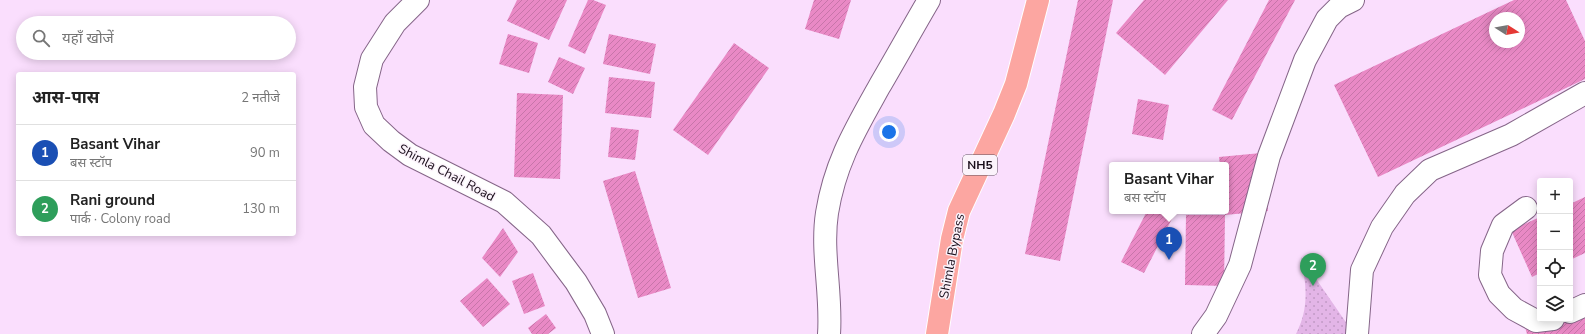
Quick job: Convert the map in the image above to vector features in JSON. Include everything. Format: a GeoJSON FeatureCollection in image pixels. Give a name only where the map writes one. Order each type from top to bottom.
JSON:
{"type":"FeatureCollection","features":[{"type":"Feature","properties":{"kind":"highway","name":"Shimla Bypass"},"geometry":{"type":"LineString","coordinates":[[937,334],[952,239],[959,211],[1004,114],[1016,84],[1038,0]]}},
{"type":"Feature","properties":{"kind":"street","name":"Shimla Chail Road"},"geometry":{"type":"LineString","coordinates":[[418,0],[395,23],[372,59],[365,87],[366,107],[374,125],[390,141],[410,155],[504,202],[541,235],[576,282],[595,314],[603,334]]}},
{"type":"Feature","properties":{"kind":"street"},"geometry":{"type":"LineString","coordinates":[[829,334],[830,318],[827,222],[834,178],[849,141],[929,0]]}},
{"type":"Feature","properties":{"kind":"street"},"geometry":{"type":"LineString","coordinates":[[1203,334],[1216,316],[1240,265],[1257,195],[1269,156],[1305,60],[1327,19],[1339,7],[1353,0]]}},
{"type":"Feature","properties":{"kind":"street"},"geometry":{"type":"LineString","coordinates":[[1357,334],[1362,270],[1382,227],[1405,194],[1430,170],[1511,135],[1585,93]]}},
{"type":"Feature","properties":{"kind":"street"},"geometry":{"type":"LineString","coordinates":[[1526,208],[1503,225],[1492,251],[1490,275],[1499,294],[1514,309],[1537,321]]}},
{"type":"Feature","properties":{"kind":"street"},"geometry":{"type":"LineString","coordinates":[[1573,311],[1585,305]]}},
{"type":"Feature","properties":{"kind":"shaded area"},"geometry":{"type":"Polygon","coordinates":[[[1301,257],[1354,334],[1296,334],[1303,315],[1306,296],[1301,257]]]}},
{"type":"Feature","properties":{"kind":"building"},"geometry":{"type":"Polygon","coordinates":[[[517,0],[567,0],[549,40],[507,21],[517,0]]]}},
{"type":"Feature","properties":{"kind":"building"},"geometry":{"type":"Polygon","coordinates":[[[588,0],[593,0],[606,5],[585,54],[568,46],[588,0]]]}},
{"type":"Feature","properties":{"kind":"building"},"geometry":{"type":"Polygon","coordinates":[[[814,0],[851,0],[839,39],[805,29],[814,0]]]}},
{"type":"Feature","properties":{"kind":"building"},"geometry":{"type":"Polygon","coordinates":[[[1078,0],[1113,0],[1060,261],[1025,254],[1078,0]]]}},
{"type":"Feature","properties":{"kind":"building"},"geometry":{"type":"Polygon","coordinates":[[[1144,0],[1228,0],[1165,75],[1116,33],[1144,0]]]}},
{"type":"Feature","properties":{"kind":"building"},"geometry":{"type":"Polygon","coordinates":[[[1269,0],[1295,0],[1232,120],[1212,110],[1269,0]]]}},
{"type":"Feature","properties":{"kind":"building"},"geometry":{"type":"Polygon","coordinates":[[[1514,0],[1566,0],[1585,41],[1585,79],[1378,177],[1334,85],[1514,0]]]}},
{"type":"Feature","properties":{"kind":"building"},"geometry":{"type":"Polygon","coordinates":[[[508,34],[538,43],[529,73],[499,64],[508,34]]]}},
{"type":"Feature","properties":{"kind":"building"},"geometry":{"type":"Polygon","coordinates":[[[609,34],[656,44],[650,74],[603,64],[609,34]]]}},
{"type":"Feature","properties":{"kind":"building"},"geometry":{"type":"Polygon","coordinates":[[[734,43],[769,68],[708,155],[673,130],[734,43]]]}},
{"type":"Feature","properties":{"kind":"building"},"geometry":{"type":"Polygon","coordinates":[[[559,57],[585,68],[573,94],[548,82],[559,57]]]}},
{"type":"Feature","properties":{"kind":"building"},"geometry":{"type":"Polygon","coordinates":[[[609,77],[655,82],[651,118],[605,113],[609,77]]]}},
{"type":"Feature","properties":{"kind":"building"},"geometry":{"type":"Polygon","coordinates":[[[517,93],[563,95],[560,179],[514,177],[517,93]]]}},
{"type":"Feature","properties":{"kind":"building"},"geometry":{"type":"Polygon","coordinates":[[[1138,99],[1169,105],[1163,140],[1132,134],[1138,99]]]}},
{"type":"Feature","properties":{"kind":"building"},"geometry":{"type":"Polygon","coordinates":[[[611,127],[639,130],[635,160],[608,157],[611,127]]]}},
{"type":"Feature","properties":{"kind":"building"},"geometry":{"type":"Polygon","coordinates":[[[1261,153],[1268,211],[1225,215],[1229,214],[1229,162],[1220,162],[1219,157],[1261,153]]]}},
{"type":"Feature","properties":{"kind":"building"},"geometry":{"type":"Polygon","coordinates":[[[635,171],[671,288],[638,298],[603,181],[635,171]]]}},
{"type":"Feature","properties":{"kind":"building"},"geometry":{"type":"Polygon","coordinates":[[[1585,197],[1585,253],[1573,259],[1573,214],[1573,203],[1585,197]]]}},
{"type":"Feature","properties":{"kind":"building"},"geometry":{"type":"Polygon","coordinates":[[[1145,214],[1174,214],[1144,273],[1121,262],[1145,214]]]}},
{"type":"Feature","properties":{"kind":"building"},"geometry":{"type":"Polygon","coordinates":[[[1186,215],[1225,215],[1224,286],[1185,285],[1186,215]]]}},
{"type":"Feature","properties":{"kind":"building"},"geometry":{"type":"Polygon","coordinates":[[[1537,218],[1537,274],[1532,277],[1511,230],[1537,218]]]}},
{"type":"Feature","properties":{"kind":"building"},"geometry":{"type":"Polygon","coordinates":[[[503,228],[518,252],[500,277],[482,258],[503,228]]]}},
{"type":"Feature","properties":{"kind":"building"},"geometry":{"type":"Polygon","coordinates":[[[533,273],[545,306],[524,314],[512,281],[533,273]]]}},
{"type":"Feature","properties":{"kind":"building"},"geometry":{"type":"Polygon","coordinates":[[[487,278],[510,304],[483,327],[460,301],[487,278]]]}},
{"type":"Feature","properties":{"kind":"building"},"geometry":{"type":"Polygon","coordinates":[[[1585,295],[1585,334],[1527,334],[1521,314],[1537,309],[1537,322],[1573,322],[1573,298],[1585,295]]]}},
{"type":"Feature","properties":{"kind":"building"},"geometry":{"type":"Polygon","coordinates":[[[546,314],[556,328],[548,334],[532,334],[528,328],[546,314]]]}},
{"type":"Feature","properties":{"kind":"place","name":"Basant Vihar"},"geometry":{"type":"Point","coordinates":[1169,260]}},
{"type":"Feature","properties":{"kind":"place","name":"Rani ground"},"geometry":{"type":"Point","coordinates":[1313,286]}}]}
